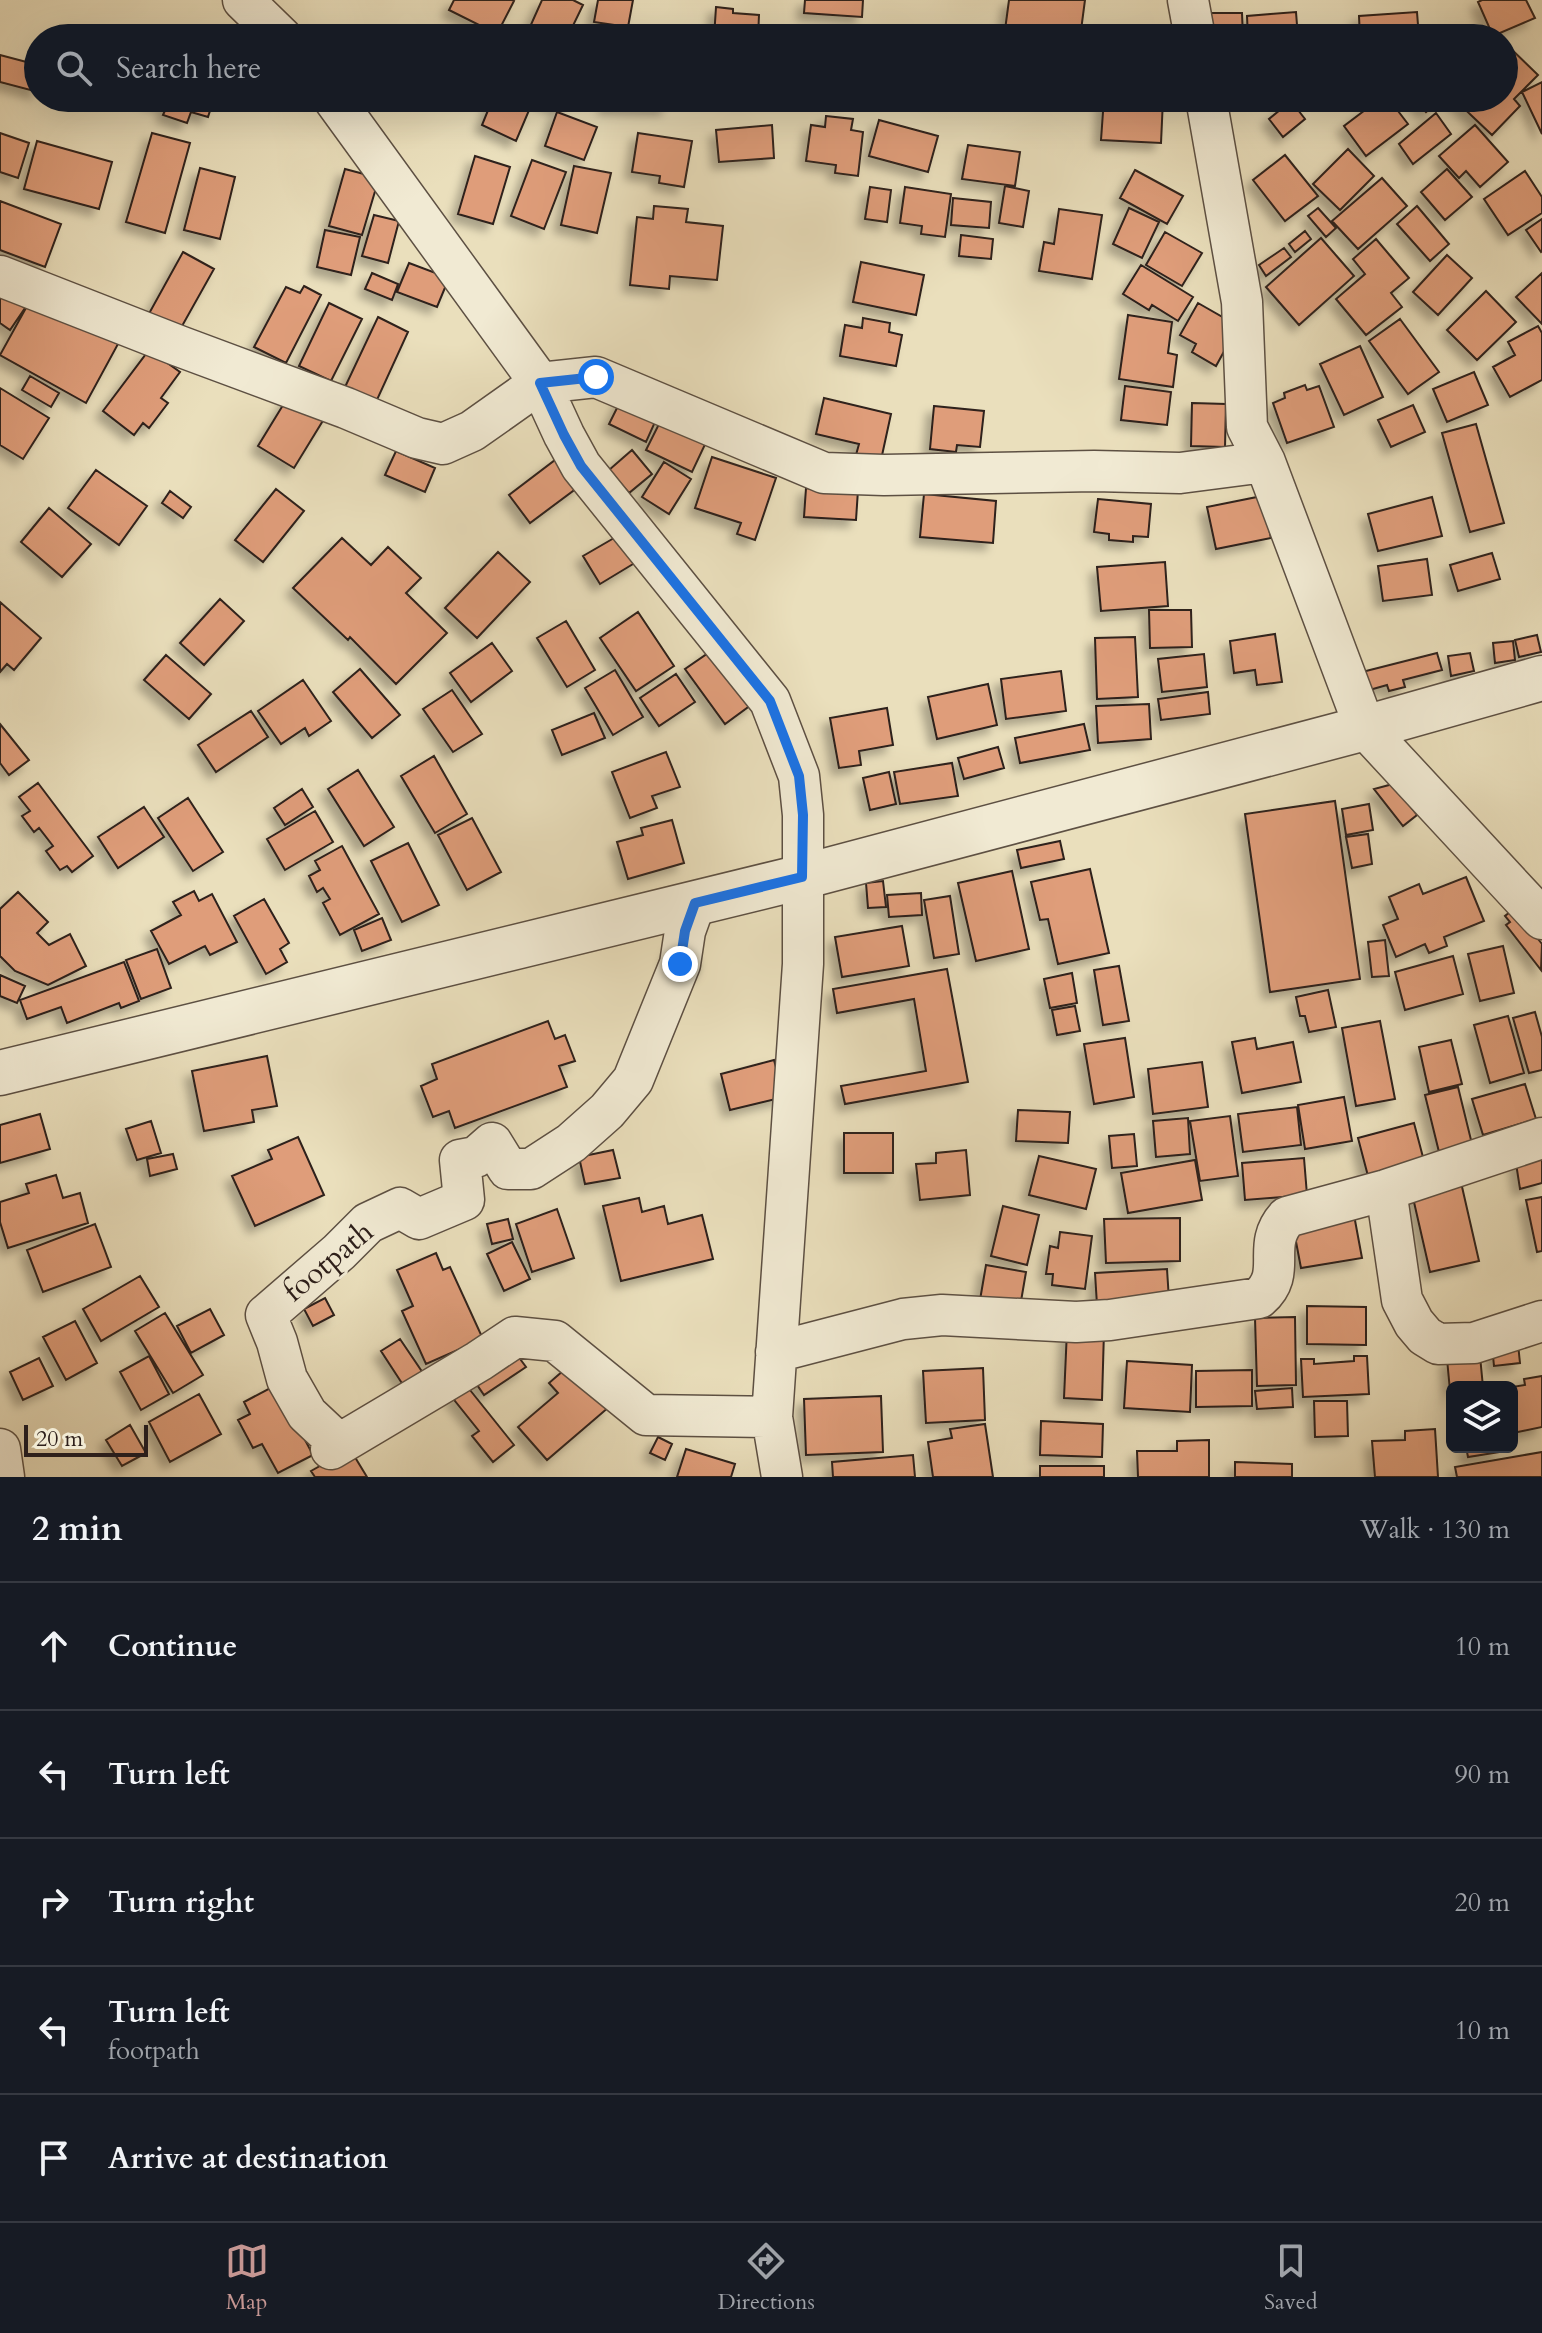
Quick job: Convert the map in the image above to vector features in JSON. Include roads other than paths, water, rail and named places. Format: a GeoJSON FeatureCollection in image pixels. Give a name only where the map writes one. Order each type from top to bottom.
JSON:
{"type":"FeatureCollection","features":[{"type":"Feature","properties":{"kind":"street"},"geometry":{"type":"LineString","coordinates":[[1188,0],[1192,24]]}},
{"type":"Feature","properties":{"kind":"street"},"geometry":{"type":"LineString","coordinates":[[245,1],[268,24]]}},
{"type":"Feature","properties":{"kind":"street"},"geometry":{"type":"LineString","coordinates":[[343,112],[540,383],[581,466],[770,701],[799,776],[803,815],[803,964],[772,1417],[782,1477]]}},
{"type":"Feature","properties":{"kind":"street"},"geometry":{"type":"LineString","coordinates":[[1208,112],[1242,302],[1247,427],[1265,462],[1365,728],[1542,919]]}},
{"type":"Feature","properties":{"kind":"street"},"geometry":{"type":"LineString","coordinates":[[0,276],[417,438],[443,444],[472,431],[540,383],[596,377],[824,473],[1180,473],[1265,462]]}},
{"type":"Feature","properties":{"kind":"street"},"geometry":{"type":"LineString","coordinates":[[8,1064],[802,877],[1542,678]]}},
{"type":"Feature","properties":{"kind":"street","name":"footpath"},"geometry":{"type":"LineString","coordinates":[[695,903],[685,931],[680,964],[633,1080],[607,1111],[571,1143],[531,1169],[508,1169],[492,1143],[476,1157],[460,1160],[464,1200],[419,1219],[400,1208],[368,1223],[266,1315],[287,1379],[307,1414],[335,1446],[515,1337],[555,1341],[646,1415],[772,1417]]}},
{"type":"Feature","properties":{"kind":"street"},"geometry":{"type":"LineString","coordinates":[[776,1352],[903,1319],[942,1315],[1076,1322],[1110,1320],[1259,1298],[1269,1289],[1274,1276],[1274,1240],[1278,1227],[1287,1217],[1386,1190],[1542,1138]]}},
{"type":"Feature","properties":{"kind":"street"},"geometry":{"type":"LineString","coordinates":[[1386,1190],[1402,1300],[1425,1336],[1438,1344],[1474,1343],[1542,1321]]}},
{"type":"Feature","properties":{"kind":"street"},"geometry":{"type":"LineString","coordinates":[[0,1449],[4,1477]]}}]}
